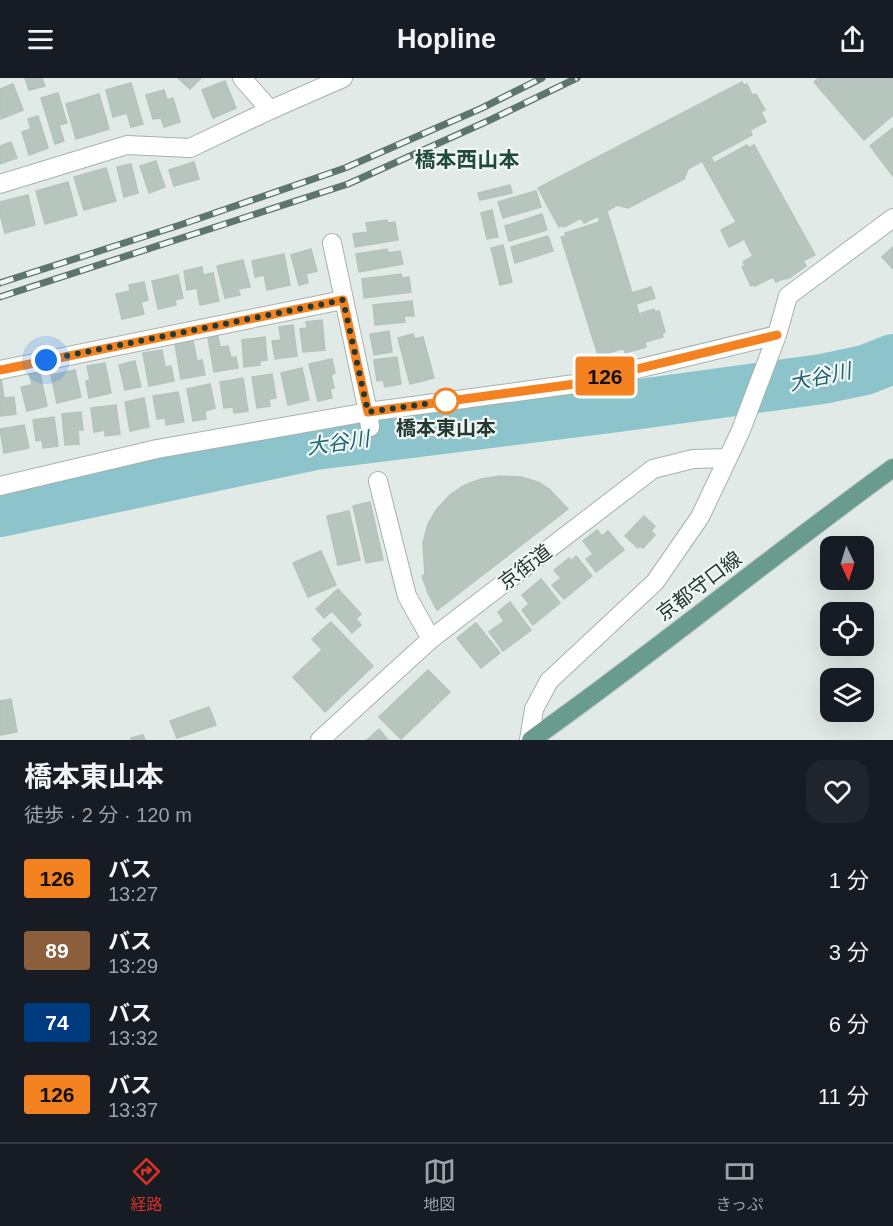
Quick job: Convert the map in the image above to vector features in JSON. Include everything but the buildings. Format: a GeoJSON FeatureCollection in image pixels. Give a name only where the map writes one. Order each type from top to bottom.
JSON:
{"type":"FeatureCollection","features":[{"type":"Feature","properties":{"kind":"main road","name":"京都守口線"},"geometry":{"type":"LineString","coordinates":[[530,740],[588,700],[736,585],[893,468]]}},
{"type":"Feature","properties":{"kind":"street"},"geometry":{"type":"LineString","coordinates":[[242,78],[270,110]]}},
{"type":"Feature","properties":{"kind":"street"},"geometry":{"type":"LineString","coordinates":[[0,184],[128,145],[190,148],[343,78]]}},
{"type":"Feature","properties":{"kind":"street"},"geometry":{"type":"LineString","coordinates":[[530,740],[534,709],[549,681],[655,582],[700,517],[741,430],[777,335],[788,296],[893,218]]}},
{"type":"Feature","properties":{"kind":"street"},"geometry":{"type":"LineString","coordinates":[[332,243],[369,420]]}},
{"type":"Feature","properties":{"kind":"street"},"geometry":{"type":"LineString","coordinates":[[0,370],[343,300]]}},
{"type":"Feature","properties":{"kind":"street"},"geometry":{"type":"LineString","coordinates":[[0,486],[157,449],[369,420],[575,384],[777,335]]}},
{"type":"Feature","properties":{"kind":"street","name":"京街道"},"geometry":{"type":"LineString","coordinates":[[320,740],[431,639],[653,469],[693,459],[728,458]]}},
{"type":"Feature","properties":{"kind":"street"},"geometry":{"type":"LineString","coordinates":[[378,481],[407,596],[431,639]]}},
{"type":"Feature","properties":{"kind":"waterway","name":"大谷川"},"geometry":{"type":"LineString","coordinates":[[0,512],[315,445],[822,379],[865,370],[893,359]]}},
{"type":"Feature","properties":{"kind":"railway"},"geometry":{"type":"LineString","coordinates":[[0,283],[180,225],[345,168],[482,108],[542,78]]}},
{"type":"Feature","properties":{"kind":"railway"},"geometry":{"type":"LineString","coordinates":[[0,297],[348,184],[577,78]]}},
{"type":"Feature","properties":{"kind":"bus line","name":"126"},"geometry":{"type":"LineString","coordinates":[[0,370],[343,300],[368,412],[575,384],[777,335]]}},
{"type":"Feature","properties":{"kind":"place","name":"橋本東山本"},"geometry":{"type":"Point","coordinates":[446,401]}},
{"type":"Feature","properties":{"kind":"district","name":"橋本西山本"},"geometry":{"type":"Point","coordinates":[467,160]}},
{"type":"Feature","properties":{"kind":"route"},"geometry":{"type":"LineString","coordinates":[[46,360],[343,300],[368,412],[446,401]]}}]}
